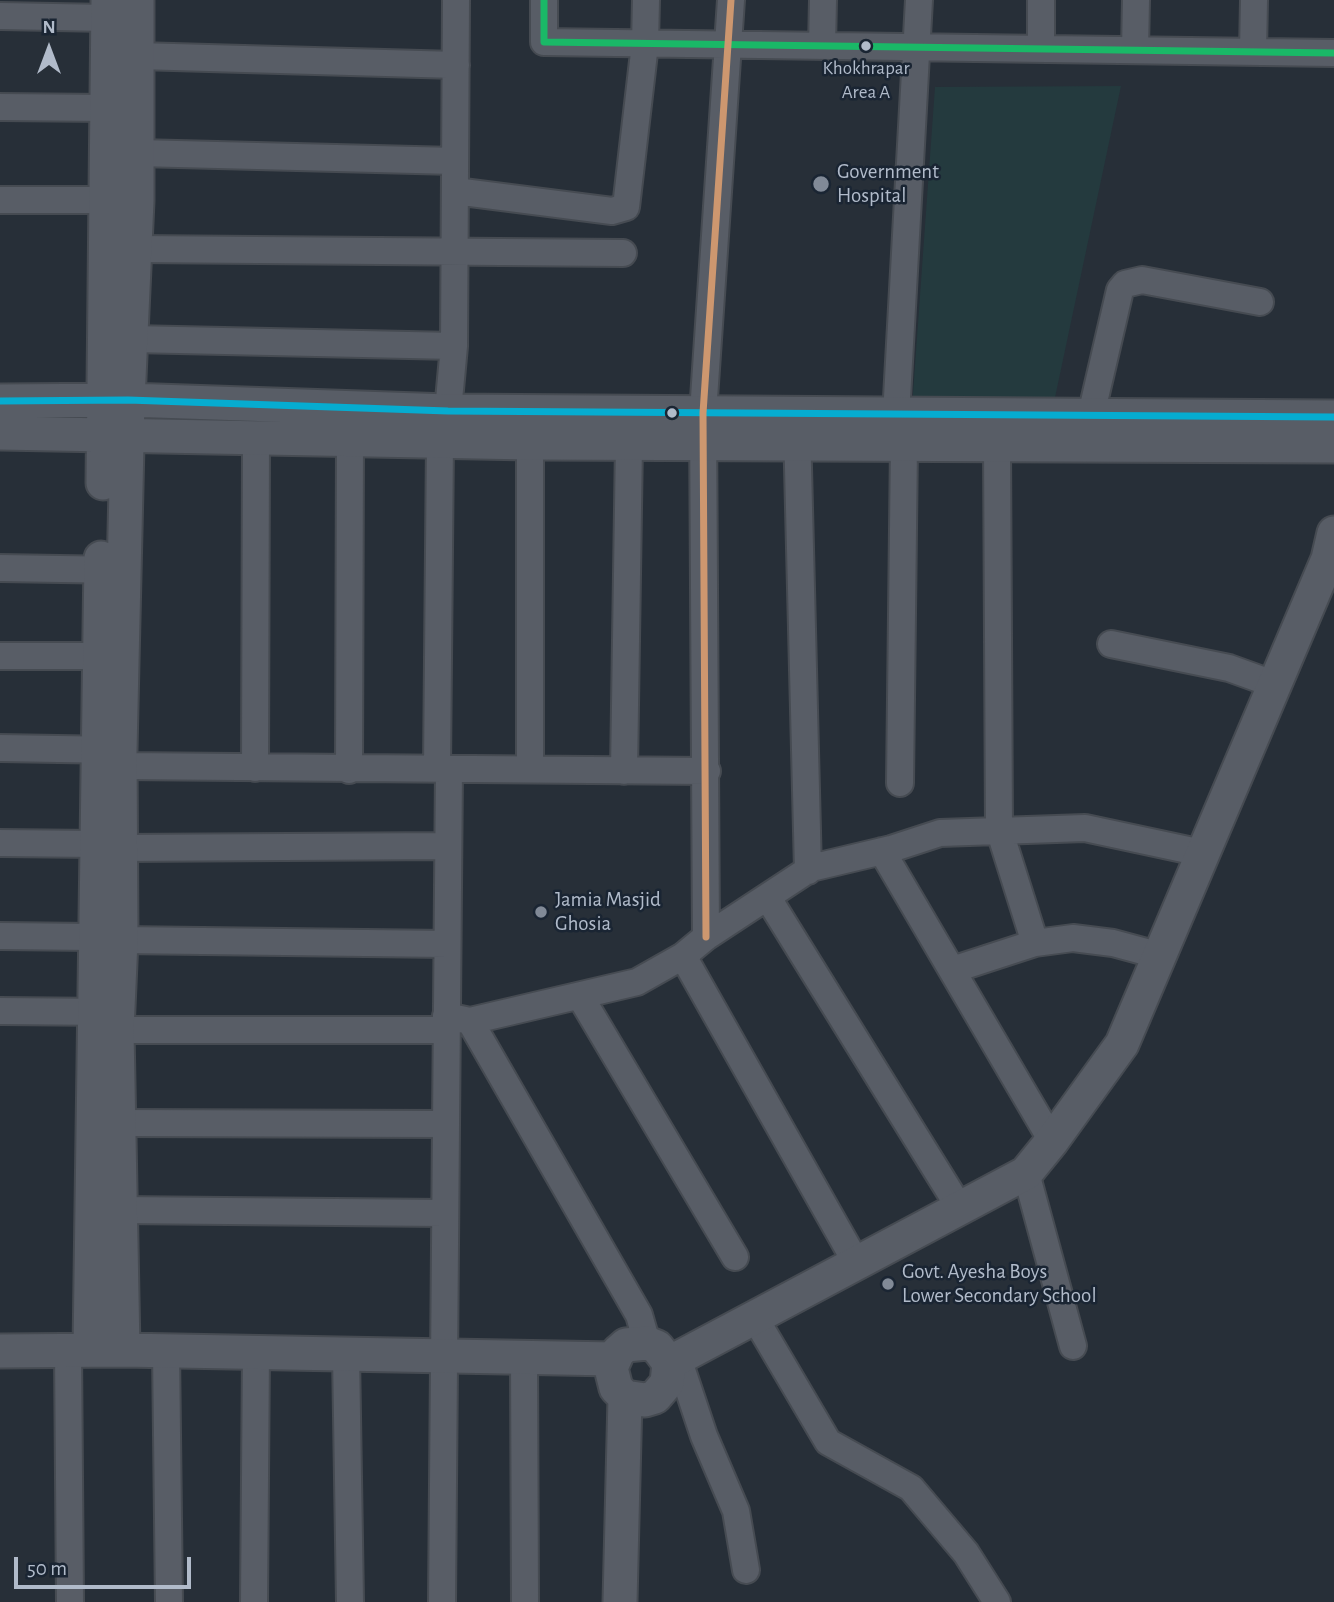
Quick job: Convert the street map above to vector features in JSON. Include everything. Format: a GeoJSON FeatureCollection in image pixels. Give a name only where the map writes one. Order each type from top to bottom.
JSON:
{"type":"FeatureCollection","features":[{"type":"Feature","properties":{"kind":"street"},"geometry":{"type":"LineString","coordinates":[[116,401],[132,339],[138,153],[137,0]]}},
{"type":"Feature","properties":{"kind":"street"},"geometry":{"type":"LineString","coordinates":[[442,1602],[444,1124],[454,1022],[447,944],[448,846],[443,768],[444,426],[454,346],[456,0]]}},
{"type":"Feature","properties":{"kind":"street"},"geometry":{"type":"LineString","coordinates":[[544,0],[544,42],[1334,53]]}},
{"type":"Feature","properties":{"kind":"street"},"geometry":{"type":"LineString","coordinates":[[455,191],[612,211],[626,207],[645,44],[646,0]]}},
{"type":"Feature","properties":{"kind":"street"},"geometry":{"type":"LineString","coordinates":[[706,937],[703,428],[731,0]]}},
{"type":"Feature","properties":{"kind":"street"},"geometry":{"type":"LineString","coordinates":[[822,46],[823,0]]}},
{"type":"Feature","properties":{"kind":"street"},"geometry":{"type":"LineString","coordinates":[[900,783],[900,430],[919,0]]}},
{"type":"Feature","properties":{"kind":"street"},"geometry":{"type":"LineString","coordinates":[[1041,0],[1041,49]]}},
{"type":"Feature","properties":{"kind":"street"},"geometry":{"type":"LineString","coordinates":[[1135,50],[1136,0]]}},
{"type":"Feature","properties":{"kind":"street"},"geometry":{"type":"LineString","coordinates":[[1252,52],[1254,0]]}},
{"type":"Feature","properties":{"kind":"street"},"geometry":{"type":"LineString","coordinates":[[0,16],[108,9],[105,200],[116,401],[112,570],[113,755],[107,938],[109,1018],[118,1123],[122,1350]]}},
{"type":"Feature","properties":{"kind":"street"},"geometry":{"type":"LineString","coordinates":[[138,55],[456,65]]}},
{"type":"Feature","properties":{"kind":"street"},"geometry":{"type":"LineString","coordinates":[[0,107],[107,108]]}},
{"type":"Feature","properties":{"kind":"street"},"geometry":{"type":"LineString","coordinates":[[138,153],[455,161]]}},
{"type":"Feature","properties":{"kind":"street"},"geometry":{"type":"LineString","coordinates":[[0,200],[105,200]]}},
{"type":"Feature","properties":{"kind":"street"},"geometry":{"type":"LineString","coordinates":[[136,249],[622,253]]}},
{"type":"Feature","properties":{"kind":"street"},"geometry":{"type":"LineString","coordinates":[[1091,415],[1120,290],[1125,284],[1142,280],[1260,302]]}},
{"type":"Feature","properties":{"kind":"street"},"geometry":{"type":"LineString","coordinates":[[132,339],[454,346]]}},
{"type":"Feature","properties":{"kind":"street"},"geometry":{"type":"LineString","coordinates":[[0,401],[116,401],[444,426],[530,443],[629,443],[703,428]]}},
{"type":"Feature","properties":{"kind":"street"},"geometry":{"type":"LineString","coordinates":[[530,409],[530,769]]}},
{"type":"Feature","properties":{"kind":"street"},"geometry":{"type":"LineString","coordinates":[[0,433],[350,440],[444,426],[530,409],[703,428],[797,429],[900,430],[1091,415],[1334,417]]}},
{"type":"Feature","properties":{"kind":"street"},"geometry":{"type":"LineString","coordinates":[[797,429],[808,871]]}},
{"type":"Feature","properties":{"kind":"street"},"geometry":{"type":"LineString","coordinates":[[900,430],[997,445],[1334,446]]}},
{"type":"Feature","properties":{"kind":"street"},"geometry":{"type":"LineString","coordinates":[[255,768],[256,439]]}},
{"type":"Feature","properties":{"kind":"street"},"geometry":{"type":"LineString","coordinates":[[349,769],[350,440]]}},
{"type":"Feature","properties":{"kind":"street"},"geometry":{"type":"LineString","coordinates":[[624,771],[629,443]]}},
{"type":"Feature","properties":{"kind":"street"},"geometry":{"type":"LineString","coordinates":[[997,445],[999,829],[1035,943]]}},
{"type":"Feature","properties":{"kind":"street"},"geometry":{"type":"LineString","coordinates":[[620,1602],[625,1397],[611,1378],[614,1359],[626,1345],[664,1355],[755,1318],[1026,1173],[1052,1142],[1122,1044],[1276,685],[1328,559],[1334,533]]}},
{"type":"Feature","properties":{"kind":"street"},"geometry":{"type":"LineString","coordinates":[[0,568],[112,570]]}},
{"type":"Feature","properties":{"kind":"street"},"geometry":{"type":"LineString","coordinates":[[112,570],[97,656],[113,755]]}},
{"type":"Feature","properties":{"kind":"street"},"geometry":{"type":"LineString","coordinates":[[1111,644],[1229,668],[1276,685]]}},
{"type":"Feature","properties":{"kind":"street"},"geometry":{"type":"LineString","coordinates":[[0,656],[97,656]]}},
{"type":"Feature","properties":{"kind":"street"},"geometry":{"type":"LineString","coordinates":[[0,748],[255,768],[707,771]]}},
{"type":"Feature","properties":{"kind":"street"},"geometry":{"type":"LineString","coordinates":[[0,1011],[109,1018],[454,1022],[637,982],[683,956],[706,937],[808,871],[940,833],[1085,828],[1202,853]]}},
{"type":"Feature","properties":{"kind":"street"},"geometry":{"type":"LineString","coordinates":[[0,843],[109,846],[448,846]]}},
{"type":"Feature","properties":{"kind":"street"},"geometry":{"type":"LineString","coordinates":[[882,851],[1052,1142]]}},
{"type":"Feature","properties":{"kind":"street"},"geometry":{"type":"LineString","coordinates":[[768,898],[961,1210]]}},
{"type":"Feature","properties":{"kind":"street"},"geometry":{"type":"LineString","coordinates":[[0,936],[447,944]]}},
{"type":"Feature","properties":{"kind":"street"},"geometry":{"type":"LineString","coordinates":[[952,970],[1035,943],[1073,938],[1113,943],[1160,956]]}},
{"type":"Feature","properties":{"kind":"street"},"geometry":{"type":"LineString","coordinates":[[683,956],[858,1264]]}},
{"type":"Feature","properties":{"kind":"street"},"geometry":{"type":"LineString","coordinates":[[580,996],[735,1256]]}},
{"type":"Feature","properties":{"kind":"street"},"geometry":{"type":"LineString","coordinates":[[71,1602],[79,1350],[109,1018]]}},
{"type":"Feature","properties":{"kind":"street"},"geometry":{"type":"LineString","coordinates":[[454,1022],[664,1355],[704,1436],[736,1511],[746,1570]]}},
{"type":"Feature","properties":{"kind":"street"},"geometry":{"type":"LineString","coordinates":[[118,1123],[444,1124]]}},
{"type":"Feature","properties":{"kind":"street"},"geometry":{"type":"LineString","coordinates":[[1026,1173],[1073,1346]]}},
{"type":"Feature","properties":{"kind":"street"},"geometry":{"type":"LineString","coordinates":[[119,1210],[443,1213]]}},
{"type":"Feature","properties":{"kind":"street"},"geometry":{"type":"LineString","coordinates":[[755,1318],[828,1442],[911,1488],[966,1553],[997,1602]]}},
{"type":"Feature","properties":{"kind":"street"},"geometry":{"type":"LineString","coordinates":[[0,1350],[166,1350],[614,1359]]}},
{"type":"Feature","properties":{"kind":"street"},"geometry":{"type":"LineString","coordinates":[[166,1350],[169,1602]]}},
{"type":"Feature","properties":{"kind":"street"},"geometry":{"type":"LineString","coordinates":[[254,1602],[256,1352]]}},
{"type":"Feature","properties":{"kind":"street"},"geometry":{"type":"LineString","coordinates":[[346,1354],[350,1602]]}},
{"type":"Feature","properties":{"kind":"street"},"geometry":{"type":"LineString","coordinates":[[625,1397],[645,1400],[655,1397],[667,1383],[664,1355]]}},
{"type":"Feature","properties":{"kind":"street"},"geometry":{"type":"LineString","coordinates":[[524,1357],[526,1602]]}},
{"type":"Feature","properties":{"kind":"green space"},"geometry":{"type":"Polygon","coordinates":[[[1121,86],[1053,407],[912,407],[935,87],[1121,86]]]}},
{"type":"Feature","properties":{"kind":"transit line"},"geometry":{"type":"LineString","coordinates":[[544,0],[544,42],[1334,53]]}},
{"type":"Feature","properties":{"kind":"transit line"},"geometry":{"type":"LineString","coordinates":[[706,937],[703,413],[731,0]]}},
{"type":"Feature","properties":{"kind":"transit line"},"geometry":{"type":"LineString","coordinates":[[0,401],[128,400],[448,411],[1334,417]]}},
{"type":"Feature","properties":{"kind":"place","name":"Khokhrapar Area A"},"geometry":{"type":"Point","coordinates":[866,46]}},
{"type":"Feature","properties":{"kind":"place","name":"Government Hospital"},"geometry":{"type":"Point","coordinates":[821,184]}},
{"type":"Feature","properties":{"kind":"place","name":"Jamia Masjid Ghosia"},"geometry":{"type":"Point","coordinates":[541,912]}},
{"type":"Feature","properties":{"kind":"place","name":"Govt. Ayesha Boys Lower Secondary School"},"geometry":{"type":"Point","coordinates":[888,1284]}}]}
